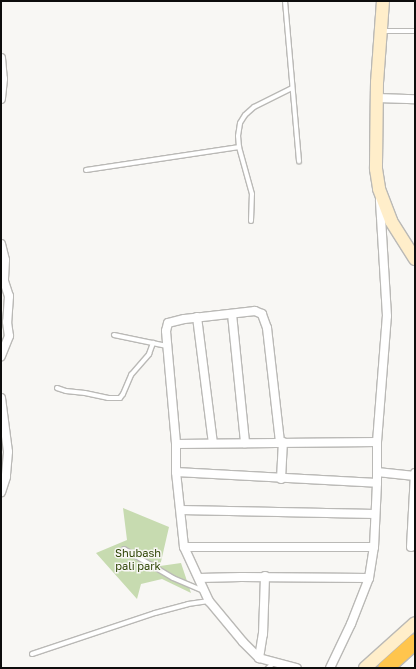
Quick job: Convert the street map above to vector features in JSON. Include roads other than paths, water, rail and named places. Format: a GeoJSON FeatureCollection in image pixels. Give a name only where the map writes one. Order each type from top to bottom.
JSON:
{"type":"FeatureCollection","features":[{"type":"Feature","properties":{"kind":"highway"},"geometry":{"type":"LineString","coordinates":[[385,668],[415,641]]}},
{"type":"Feature","properties":{"kind":"highway"},"geometry":{"type":"LineString","coordinates":[[400,668],[415,655]]}},
{"type":"Feature","properties":{"kind":"street"},"geometry":{"type":"LineString","coordinates":[[330,668],[351,624],[370,578],[374,547],[377,442],[387,316],[379,189],[376,169],[377,98],[383,1]]}},
{"type":"Feature","properties":{"kind":"street"},"geometry":{"type":"LineString","coordinates":[[1,58],[3,79],[1,99]]}},
{"type":"Feature","properties":{"kind":"street"},"geometry":{"type":"LineString","coordinates":[[377,98],[415,99]]}},
{"type":"Feature","properties":{"kind":"street"},"geometry":{"type":"LineString","coordinates":[[379,189],[391,221],[415,259]]}},
{"type":"Feature","properties":{"kind":"street"},"geometry":{"type":"LineString","coordinates":[[1,244],[5,260],[4,281],[9,296],[7,322],[9,336],[1,356]]}},
{"type":"Feature","properties":{"kind":"street"},"geometry":{"type":"LineString","coordinates":[[281,478],[282,442],[265,318],[262,314],[255,311],[197,317],[168,323],[166,331],[167,346],[176,444],[176,472],[184,547],[199,578],[203,591],[209,601],[243,642],[259,658],[271,666],[297,668]]}},
{"type":"Feature","properties":{"kind":"street"},"geometry":{"type":"LineString","coordinates":[[232,314],[245,442]]}},
{"type":"Feature","properties":{"kind":"street"},"geometry":{"type":"LineString","coordinates":[[197,317],[213,443]]}},
{"type":"Feature","properties":{"kind":"street"},"geometry":{"type":"LineString","coordinates":[[1,398],[8,452],[6,477],[1,492]]}},
{"type":"Feature","properties":{"kind":"street"},"geometry":{"type":"LineString","coordinates":[[176,444],[245,442],[377,442]]}},
{"type":"Feature","properties":{"kind":"street"},"geometry":{"type":"LineString","coordinates":[[176,472],[377,483]]}},
{"type":"Feature","properties":{"kind":"street"},"geometry":{"type":"LineString","coordinates":[[377,472],[415,476]]}},
{"type":"Feature","properties":{"kind":"street"},"geometry":{"type":"LineString","coordinates":[[411,546],[415,473]]}},
{"type":"Feature","properties":{"kind":"street"},"geometry":{"type":"LineString","coordinates":[[181,510],[375,514]]}},
{"type":"Feature","properties":{"kind":"street"},"geometry":{"type":"LineString","coordinates":[[184,547],[374,547]]}},
{"type":"Feature","properties":{"kind":"street"},"geometry":{"type":"LineString","coordinates":[[199,578],[265,576],[370,578]]}},
{"type":"Feature","properties":{"kind":"street"},"geometry":{"type":"LineString","coordinates":[[259,658],[263,634],[265,576]]}},
{"type":"Feature","properties":{"kind":"street"},"geometry":{"type":"LineString","coordinates":[[365,668],[415,623]]}},
{"type":"Feature","properties":{"kind":"lane"},"geometry":{"type":"LineString","coordinates":[[285,1],[299,161]]}},
{"type":"Feature","properties":{"kind":"lane"},"geometry":{"type":"LineString","coordinates":[[381,31],[415,31]]}},
{"type":"Feature","properties":{"kind":"lane"},"geometry":{"type":"LineString","coordinates":[[251,221],[252,194],[249,178],[238,147],[240,123],[245,114],[292,88]]}},
{"type":"Feature","properties":{"kind":"lane"},"geometry":{"type":"LineString","coordinates":[[86,170],[238,147]]}},
{"type":"Feature","properties":{"kind":"lane"},"geometry":{"type":"LineString","coordinates":[[114,335],[167,346]]}},
{"type":"Feature","properties":{"kind":"lane"},"geometry":{"type":"LineString","coordinates":[[57,388],[108,398],[120,398],[131,375],[149,354],[153,343]]}},
{"type":"Feature","properties":{"kind":"lane"},"geometry":{"type":"LineString","coordinates":[[124,548],[173,578],[203,591]]}},
{"type":"Feature","properties":{"kind":"lane"},"geometry":{"type":"LineString","coordinates":[[32,654],[188,604],[209,601]]}},
{"type":"Feature","properties":{"kind":"park label","name":"Shubash pali park"},"geometry":{"type":"Point","coordinates":[138,560]}}]}
